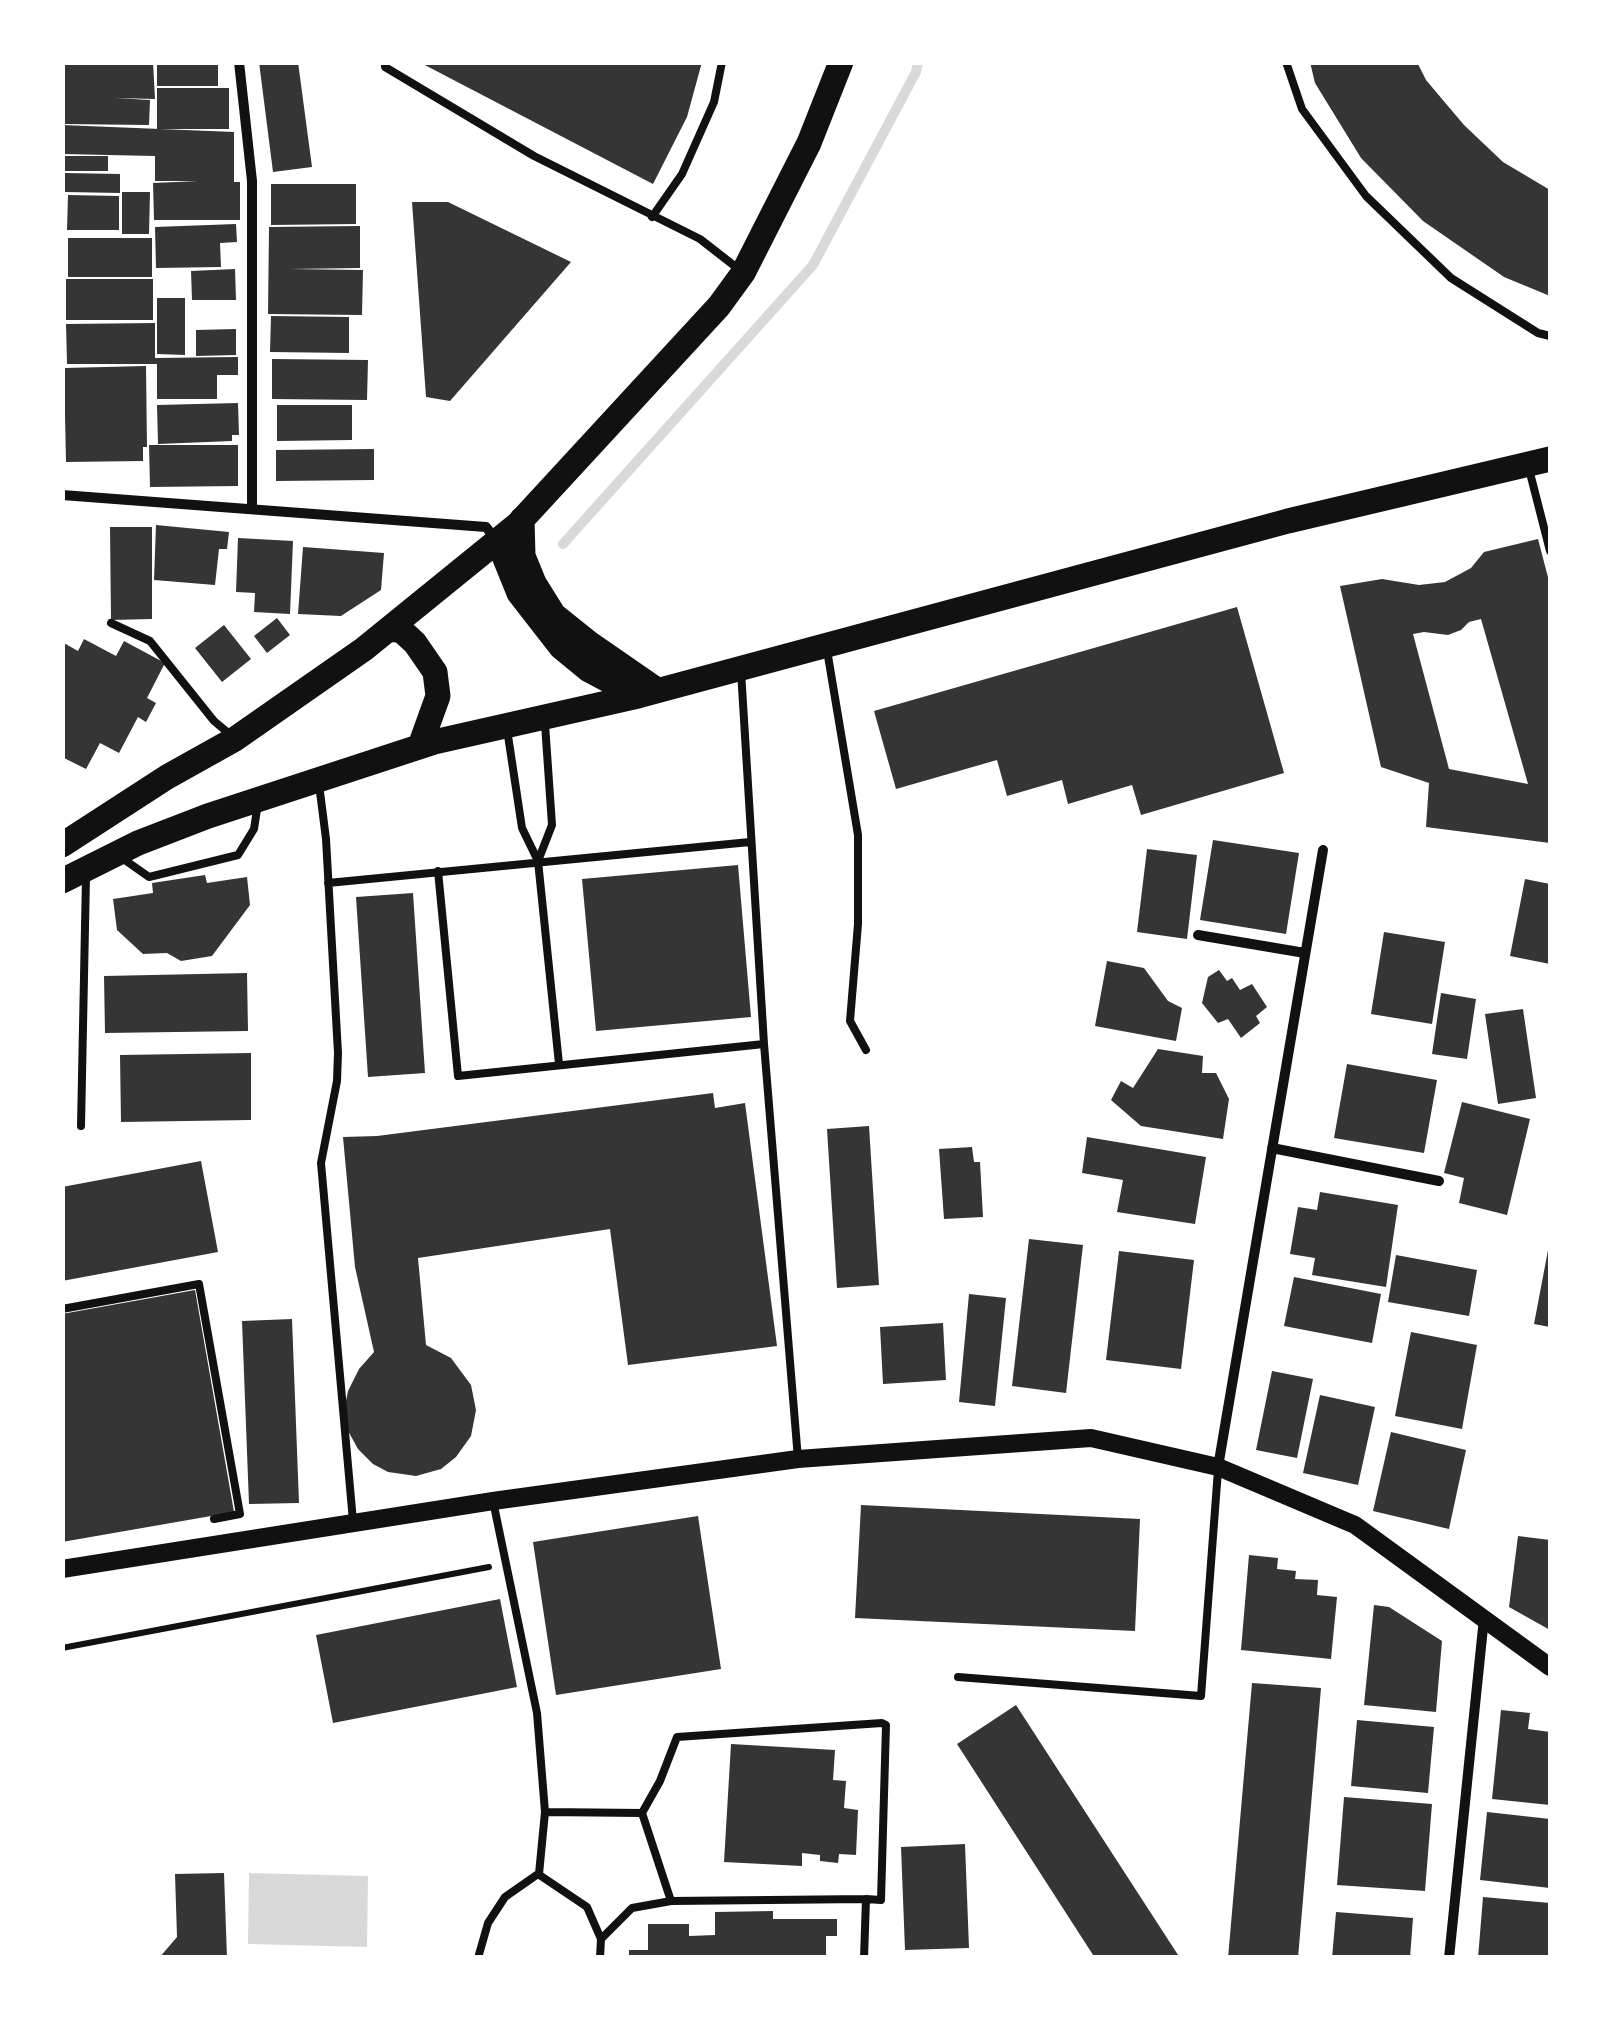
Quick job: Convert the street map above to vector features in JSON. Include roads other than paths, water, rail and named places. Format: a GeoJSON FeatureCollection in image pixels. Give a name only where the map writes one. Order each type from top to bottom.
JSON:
{"type":"FeatureCollection","features":[{"type":"Feature","properties":{"kind":"main road"},"geometry":{"type":"LineString","coordinates":[[62,845],[235,740],[389,629],[522,519],[720,306],[743,273],[810,143],[841,62]]}},
{"type":"Feature","properties":{"kind":"main road"},"geometry":{"type":"LineString","coordinates":[[62,880],[208,816],[420,746],[648,693],[1288,521],[1539,462]]}},
{"type":"Feature","properties":{"kind":"main road"},"geometry":{"type":"LineString","coordinates":[[522,519],[523,556],[534,583],[554,614],[648,693]]}},
{"type":"Feature","properties":{"kind":"main road"},"geometry":{"type":"LineString","coordinates":[[498,541],[519,593],[561,647],[590,670],[648,693]]}},
{"type":"Feature","properties":{"kind":"main road"},"geometry":{"type":"LineString","coordinates":[[389,629],[402,632],[416,643],[435,672],[438,696],[420,746]]}},
{"type":"Feature","properties":{"kind":"street"},"geometry":{"type":"LineString","coordinates":[[239,62],[252,181],[252,508]]}},
{"type":"Feature","properties":{"kind":"street"},"geometry":{"type":"LineString","coordinates":[[62,495],[486,527],[498,541]]}},
{"type":"Feature","properties":{"kind":"street"},"geometry":{"type":"LineString","coordinates":[[1218,1467],[1322,850]]}},
{"type":"Feature","properties":{"kind":"street"},"geometry":{"type":"LineString","coordinates":[[1198,936],[1305,953]]}},
{"type":"Feature","properties":{"kind":"street"},"geometry":{"type":"LineString","coordinates":[[1272,1148],[1440,1181]]}},
{"type":"Feature","properties":{"kind":"street"},"geometry":{"type":"LineString","coordinates":[[62,1569],[493,1502],[798,1460],[1091,1438],[1218,1467],[1355,1525],[1550,1667]]}},
{"type":"Feature","properties":{"kind":"street"},"geometry":{"type":"LineString","coordinates":[[1448,1958],[1484,1617]]}},
{"type":"Feature","properties":{"kind":"lane"},"geometry":{"type":"LineString","coordinates":[[385,62],[385,67],[534,156],[700,239],[743,273]]}},
{"type":"Feature","properties":{"kind":"lane"},"geometry":{"type":"LineString","coordinates":[[652,217],[682,174],[714,102],[722,62]]}},
{"type":"Feature","properties":{"kind":"lane"},"geometry":{"type":"LineString","coordinates":[[1286,62],[1302,109],[1366,196],[1451,278],[1538,333],[1550,336]]}},
{"type":"Feature","properties":{"kind":"lane"},"geometry":{"type":"LineString","coordinates":[[1539,462],[1550,551]]}},
{"type":"Feature","properties":{"kind":"lane"},"geometry":{"type":"LineString","coordinates":[[111,623],[150,640],[214,721],[235,740]]}},
{"type":"Feature","properties":{"kind":"lane"},"geometry":{"type":"LineString","coordinates":[[827,645],[858,835],[858,924],[850,1020],[866,1050]]}},
{"type":"Feature","properties":{"kind":"lane"},"geometry":{"type":"LineString","coordinates":[[741,666],[764,1044],[798,1460]]}},
{"type":"Feature","properties":{"kind":"lane"},"geometry":{"type":"LineString","coordinates":[[538,862],[552,825],[545,718]]}},
{"type":"Feature","properties":{"kind":"lane"},"geometry":{"type":"LineString","coordinates":[[506,726],[522,828],[538,862],[559,1064]]}},
{"type":"Feature","properties":{"kind":"lane"},"geometry":{"type":"LineString","coordinates":[[318,780],[338,1052],[337,1081],[321,1163],[354,1524]]}},
{"type":"Feature","properties":{"kind":"lane"},"geometry":{"type":"LineString","coordinates":[[115,854],[149,876],[238,855],[254,829],[258,799]]}},
{"type":"Feature","properties":{"kind":"lane"},"geometry":{"type":"LineString","coordinates":[[328,883],[750,842]]}},
{"type":"Feature","properties":{"kind":"lane"},"geometry":{"type":"LineString","coordinates":[[81,1126],[86,867]]}},
{"type":"Feature","properties":{"kind":"lane"},"geometry":{"type":"LineString","coordinates":[[438,871],[458,1076],[764,1044]]}},
{"type":"Feature","properties":{"kind":"lane"},"geometry":{"type":"LineString","coordinates":[[62,1309],[199,1284],[240,1514],[214,1519]]}},
{"type":"Feature","properties":{"kind":"lane"},"geometry":{"type":"LineString","coordinates":[[958,1677],[1201,1696],[1218,1467]]}},
{"type":"Feature","properties":{"kind":"lane"},"geometry":{"type":"LineString","coordinates":[[493,1502],[536,1713],[545,1812],[539,1874]]}},
{"type":"Feature","properties":{"kind":"lane"},"geometry":{"type":"LineString","coordinates":[[228,1516],[232,1543]]}},
{"type":"Feature","properties":{"kind":"lane"},"geometry":{"type":"LineString","coordinates":[[601,1939],[632,1908],[672,1900],[881,1900],[886,1725],[677,1737],[642,1813],[672,1900]]}},
{"type":"Feature","properties":{"kind":"lane"},"geometry":{"type":"LineString","coordinates":[[545,1812],[642,1813]]}},
{"type":"Feature","properties":{"kind":"lane"},"geometry":{"type":"LineString","coordinates":[[478,1958],[488,1923],[504,1897],[538,1874],[586,1906],[601,1939],[600,1958]]}},
{"type":"Feature","properties":{"kind":"lane"},"geometry":{"type":"LineString","coordinates":[[864,1958],[866,1899]]}},
{"type":"Feature","properties":{"kind":"waterway"},"geometry":{"type":"LineString","coordinates":[[563,544],[813,265],[918,62]]}}]}
